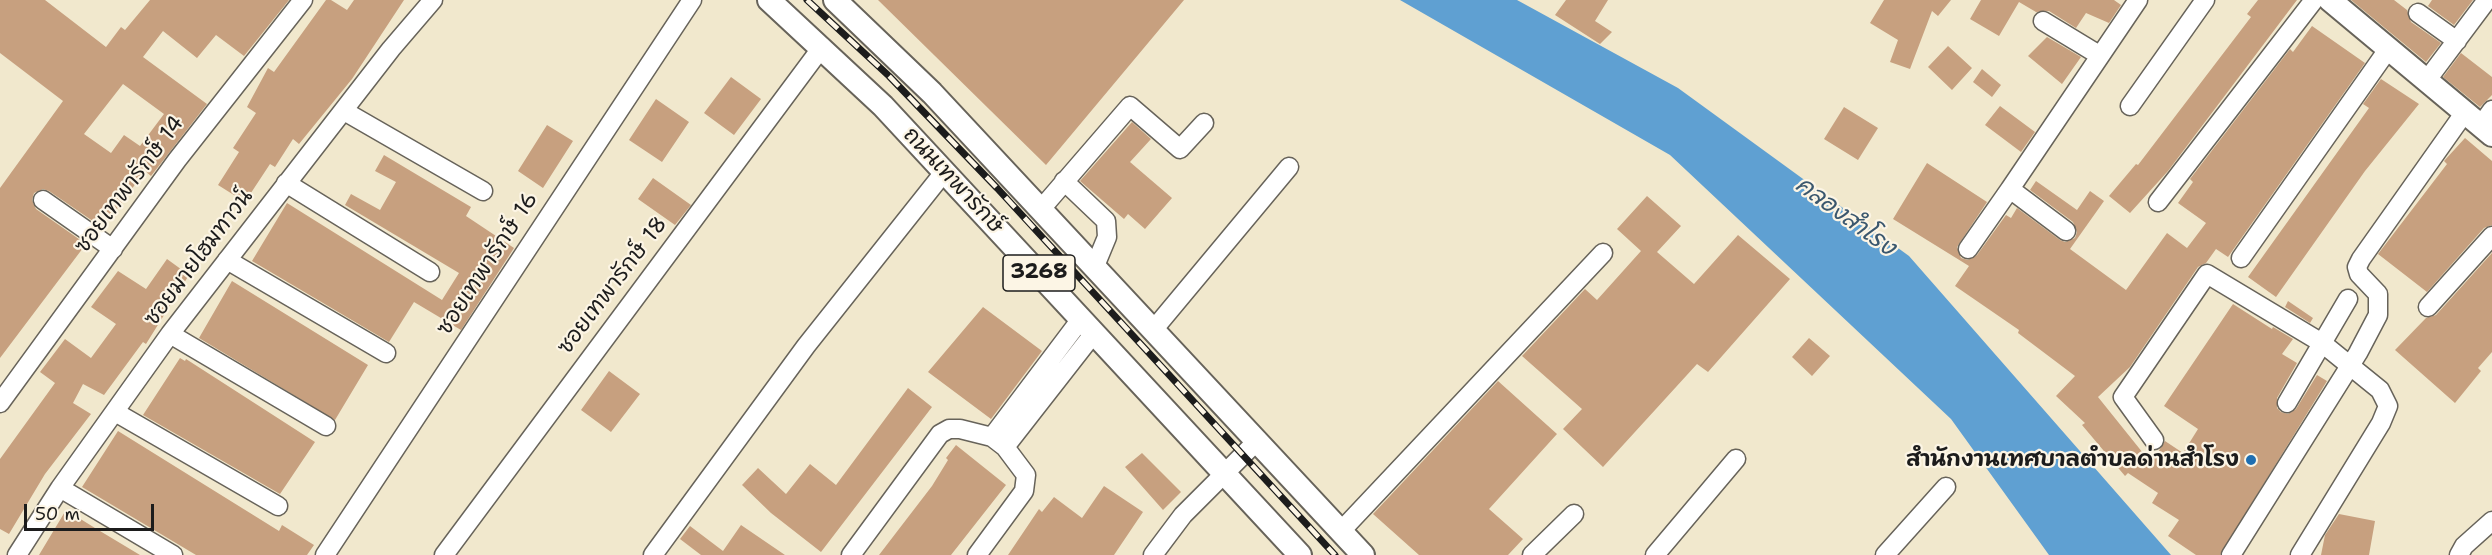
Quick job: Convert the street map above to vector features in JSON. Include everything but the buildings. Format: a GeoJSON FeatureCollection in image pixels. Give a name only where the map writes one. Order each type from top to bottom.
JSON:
{"type":"FeatureCollection","features":[{"type":"Feature","properties":{"kind":"main road","name":"ถนนเทพารักษ์"},"geometry":{"type":"LineString","coordinates":[[769,0],[822,47],[945,171],[1300,555]]}},
{"type":"Feature","properties":{"kind":"main road","name":"ถนนเทพารักษ์"},"geometry":{"type":"LineString","coordinates":[[835,0],[932,93],[1363,555]]}},
{"type":"Feature","properties":{"kind":"main road"},"geometry":{"type":"LineString","coordinates":[[2330,0],[2427,80],[2482,120]]}},
{"type":"Feature","properties":{"kind":"street","name":"ซอยเทพารักษ์ 14"},"geometry":{"type":"LineString","coordinates":[[0,403],[177,160],[303,0]]}},
{"type":"Feature","properties":{"kind":"street","name":"ซอยมายโฮมทาวน์"},"geometry":{"type":"LineString","coordinates":[[17,555],[60,488],[170,334],[286,183],[433,0]]}},
{"type":"Feature","properties":{"kind":"street","name":"ซอยเทพารักษ์ 16"},"geometry":{"type":"LineString","coordinates":[[325,555],[692,0]]}},
{"type":"Feature","properties":{"kind":"street"},"geometry":{"type":"LineString","coordinates":[[1968,249],[2138,0]]}},
{"type":"Feature","properties":{"kind":"street"},"geometry":{"type":"LineString","coordinates":[[2130,106],[2205,0]]}},
{"type":"Feature","properties":{"kind":"street"},"geometry":{"type":"LineString","coordinates":[[2158,202],[2314,0]]}},
{"type":"Feature","properties":{"kind":"street"},"geometry":{"type":"LineString","coordinates":[[2427,80],[2487,0]]}},
{"type":"Feature","properties":{"kind":"street"},"geometry":{"type":"LineString","coordinates":[[2418,13],[2457,41]]}},
{"type":"Feature","properties":{"kind":"street"},"geometry":{"type":"LineString","coordinates":[[2043,21],[2099,55]]}},
{"type":"Feature","properties":{"kind":"street","name":"ซอยเทพารักษ์ 18"},"geometry":{"type":"LineString","coordinates":[[444,555],[822,47]]}},
{"type":"Feature","properties":{"kind":"street"},"geometry":{"type":"LineString","coordinates":[[2241,258],[2389,48]]}},
{"type":"Feature","properties":{"kind":"street"},"geometry":{"type":"LineString","coordinates":[[1041,209],[1130,106],[1180,149],[1204,123]]}},
{"type":"Feature","properties":{"kind":"street"},"geometry":{"type":"LineString","coordinates":[[344,111],[483,191]]}},
{"type":"Feature","properties":{"kind":"street"},"geometry":{"type":"LineString","coordinates":[[2231,555],[2350,366],[2378,315],[2380,304],[2378,294],[2359,274],[2357,267],[2482,120]]}},
{"type":"Feature","properties":{"kind":"street"},"geometry":{"type":"LineString","coordinates":[[1154,329],[1289,167]]}},
{"type":"Feature","properties":{"kind":"street"},"geometry":{"type":"LineString","coordinates":[[653,555],[806,346],[945,171]]}},
{"type":"Feature","properties":{"kind":"street"},"geometry":{"type":"LineString","coordinates":[[1064,180],[1106,221],[1107,237],[1095,266]]}},
{"type":"Feature","properties":{"kind":"street"},"geometry":{"type":"LineString","coordinates":[[286,183],[430,272]]}},
{"type":"Feature","properties":{"kind":"street"},"geometry":{"type":"LineString","coordinates":[[2010,189],[2066,231]]}},
{"type":"Feature","properties":{"kind":"street"},"geometry":{"type":"LineString","coordinates":[[43,200],[113,249]]}},
{"type":"Feature","properties":{"kind":"street"},"geometry":{"type":"LineString","coordinates":[[2428,307],[2492,236]]}},
{"type":"Feature","properties":{"kind":"street"},"geometry":{"type":"LineString","coordinates":[[1341,531],[1603,253]]}},
{"type":"Feature","properties":{"kind":"street"},"geometry":{"type":"LineString","coordinates":[[226,260],[386,353]]}},
{"type":"Feature","properties":{"kind":"street"},"geometry":{"type":"LineString","coordinates":[[2154,440],[2123,397],[2207,274],[2322,344],[2350,366],[2380,390],[2388,406],[2381,423],[2300,555]]}},
{"type":"Feature","properties":{"kind":"street"},"geometry":{"type":"LineString","coordinates":[[2287,403],[2348,299]]}},
{"type":"Feature","properties":{"kind":"street"},"geometry":{"type":"LineString","coordinates":[[999,442],[1087,326]]}},
{"type":"Feature","properties":{"kind":"street"},"geometry":{"type":"LineString","coordinates":[[170,334],[326,426]]}},
{"type":"Feature","properties":{"kind":"street"},"geometry":{"type":"LineString","coordinates":[[115,412],[278,506]]}},
{"type":"Feature","properties":{"kind":"street"},"geometry":{"type":"LineString","coordinates":[[850,555],[940,434],[949,429],[960,429],[999,442],[1026,475],[1027,484],[1024,491],[977,555]]}},
{"type":"Feature","properties":{"kind":"street"},"geometry":{"type":"LineString","coordinates":[[1153,555],[1183,515],[1258,440]]}},
{"type":"Feature","properties":{"kind":"street"},"geometry":{"type":"LineString","coordinates":[[1655,555],[1736,459]]}},
{"type":"Feature","properties":{"kind":"street"},"geometry":{"type":"LineString","coordinates":[[1885,555],[1946,487]]}},
{"type":"Feature","properties":{"kind":"street"},"geometry":{"type":"LineString","coordinates":[[60,488],[173,555]]}},
{"type":"Feature","properties":{"kind":"street"},"geometry":{"type":"LineString","coordinates":[[1532,555],[1574,514]]}},
{"type":"Feature","properties":{"kind":"street"},"geometry":{"type":"LineString","coordinates":[[2459,555],[2464,546],[2492,521]]}},
{"type":"Feature","properties":{"kind":"water","name":"คลองสำโรง"},"geometry":{"type":"Polygon","coordinates":[[[1400,0],[1517,0],[1678,88],[1909,256],[2171,555],[2049,555],[1951,419],[1670,155],[1400,0]]]}},
{"type":"Feature","properties":{"kind":"railway"},"geometry":{"type":"LineString","coordinates":[[807,0],[889,76],[997,188],[1335,555]]}},
{"type":"Feature","properties":{"kind":"place","name":"สำนักงานเทศบาลตำบลด่านสำโรง"},"geometry":{"type":"Point","coordinates":[2251,460]}}]}
